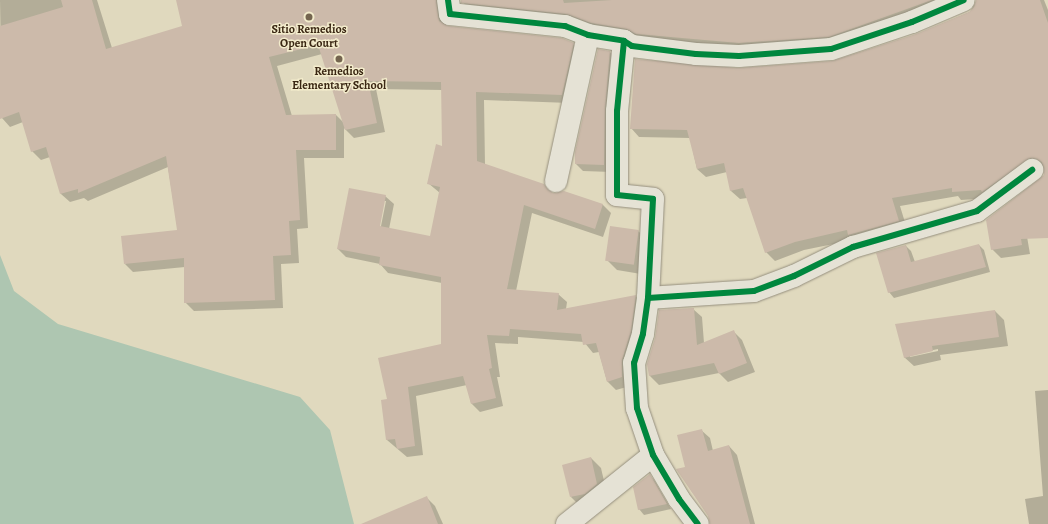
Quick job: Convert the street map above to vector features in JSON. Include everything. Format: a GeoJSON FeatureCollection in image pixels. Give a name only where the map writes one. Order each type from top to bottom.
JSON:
{"type":"FeatureCollection","features":[{"type":"Feature","properties":{"kind":"street"},"geometry":{"type":"LineString","coordinates":[[448,0],[450,14],[566,26],[588,35],[624,41],[632,46],[696,54],[739,56],[831,49],[912,22],[964,0]]}},
{"type":"Feature","properties":{"kind":"street"},"geometry":{"type":"LineString","coordinates":[[556,181],[588,35]]}},
{"type":"Feature","properties":{"kind":"street"},"geometry":{"type":"LineString","coordinates":[[624,41],[617,111],[617,195],[653,199],[648,298],[643,334],[634,363],[637,408],[653,455],[679,499],[698,524]]}},
{"type":"Feature","properties":{"kind":"street"},"geometry":{"type":"LineString","coordinates":[[648,298],[754,291],[794,276],[852,247],[978,211],[1032,170]]}},
{"type":"Feature","properties":{"kind":"street"},"geometry":{"type":"LineString","coordinates":[[566,524],[653,455]]}},
{"type":"Feature","properties":{"kind":"shaded area"},"geometry":{"type":"Polygon","coordinates":[[[0,255],[14,291],[58,324],[300,397],[330,430],[354,524],[0,524],[0,255]]]}},
{"type":"Feature","properties":{"kind":"building"},"geometry":{"type":"Polygon","coordinates":[[[61,0],[92,0],[106,49],[182,26],[176,0],[436,0],[439,21],[448,26],[562,38],[574,43],[562,95],[476,92],[477,161],[544,184],[553,193],[564,191],[603,204],[595,229],[524,205],[507,289],[559,293],[557,310],[636,295],[631,331],[622,360],[622,377],[607,382],[596,343],[583,345],[581,334],[510,329],[509,336],[487,335],[492,368],[489,369],[496,398],[471,404],[463,376],[408,387],[415,446],[397,449],[395,439],[386,440],[381,400],[387,399],[378,358],[441,344],[441,277],[379,265],[380,257],[337,249],[349,188],[386,195],[380,226],[430,236],[440,187],[427,184],[436,144],[442,146],[441,82],[368,81],[377,123],[345,130],[318,45],[269,57],[286,115],[336,114],[336,150],[296,150],[300,220],[289,221],[291,255],[273,256],[275,300],[184,303],[184,258],[124,264],[121,236],[177,230],[166,156],[78,193],[78,189],[60,194],[46,147],[31,152],[19,112],[0,119],[0,26],[63,7],[61,0]]]}},
{"type":"Feature","properties":{"kind":"building"},"geometry":{"type":"Polygon","coordinates":[[[461,0],[563,0],[564,3],[612,0],[932,0],[829,37],[739,43],[636,34],[626,29],[591,23],[566,14],[461,3],[461,0]]]}},
{"type":"Feature","properties":{"kind":"building"},"geometry":{"type":"Polygon","coordinates":[[[976,0],[1040,0],[1048,23],[1048,238],[1021,239],[1022,245],[991,250],[986,220],[1044,175],[1042,162],[1031,158],[982,192],[981,190],[952,192],[952,188],[892,198],[899,221],[848,235],[847,230],[795,242],[765,253],[743,188],[730,191],[724,163],[697,169],[687,130],[630,129],[635,59],[738,68],[832,61],[916,34],[969,12],[974,7],[976,0]]]}},
{"type":"Feature","properties":{"kind":"building"},"geometry":{"type":"Polygon","coordinates":[[[598,49],[610,51],[605,110],[604,165],[575,164],[575,152],[598,49]]]}},
{"type":"Feature","properties":{"kind":"building"},"geometry":{"type":"Polygon","coordinates":[[[610,226],[639,230],[634,265],[605,261],[610,226]]]}},
{"type":"Feature","properties":{"kind":"building"},"geometry":{"type":"Polygon","coordinates":[[[979,244],[986,267],[888,293],[876,253],[906,245],[911,262],[979,244]]]}},
{"type":"Feature","properties":{"kind":"building"},"geometry":{"type":"Polygon","coordinates":[[[694,308],[697,345],[734,330],[747,363],[719,374],[714,363],[649,376],[647,364],[655,338],[659,310],[694,308]]]}},
{"type":"Feature","properties":{"kind":"building"},"geometry":{"type":"Polygon","coordinates":[[[995,310],[999,337],[932,346],[933,351],[904,358],[895,324],[995,310]]]}},
{"type":"Feature","properties":{"kind":"building"},"geometry":{"type":"Polygon","coordinates":[[[702,429],[708,451],[729,445],[750,524],[710,524],[708,516],[676,469],[685,467],[677,435],[702,429]]]}},
{"type":"Feature","properties":{"kind":"building"},"geometry":{"type":"Polygon","coordinates":[[[591,457],[597,484],[585,494],[570,497],[562,465],[591,457]]]}},
{"type":"Feature","properties":{"kind":"building"},"geometry":{"type":"Polygon","coordinates":[[[650,474],[667,504],[638,510],[633,487],[650,474]]]}},
{"type":"Feature","properties":{"kind":"building"},"geometry":{"type":"Polygon","coordinates":[[[427,496],[438,524],[361,524],[427,496]]]}},
{"type":"Feature","properties":{"kind":"cycle path"},"geometry":{"type":"LineString","coordinates":[[448,0],[450,14],[565,26],[588,35],[624,41],[617,111],[617,195],[653,199],[648,298],[643,334],[634,363],[637,408],[653,455],[679,499],[698,524]]}},
{"type":"Feature","properties":{"kind":"cycle path"},"geometry":{"type":"LineString","coordinates":[[624,41],[632,46],[696,54],[739,56],[831,49],[912,22],[964,0]]}},
{"type":"Feature","properties":{"kind":"cycle path"},"geometry":{"type":"LineString","coordinates":[[648,298],[754,291],[794,276],[853,247],[977,211],[1032,170]]}},
{"type":"Feature","properties":{"kind":"place","name":"Sitio Remedios Open Court"},"geometry":{"type":"Point","coordinates":[309,17]}},
{"type":"Feature","properties":{"kind":"place","name":"Remedios Elementary School"},"geometry":{"type":"Point","coordinates":[339,59]}}]}
